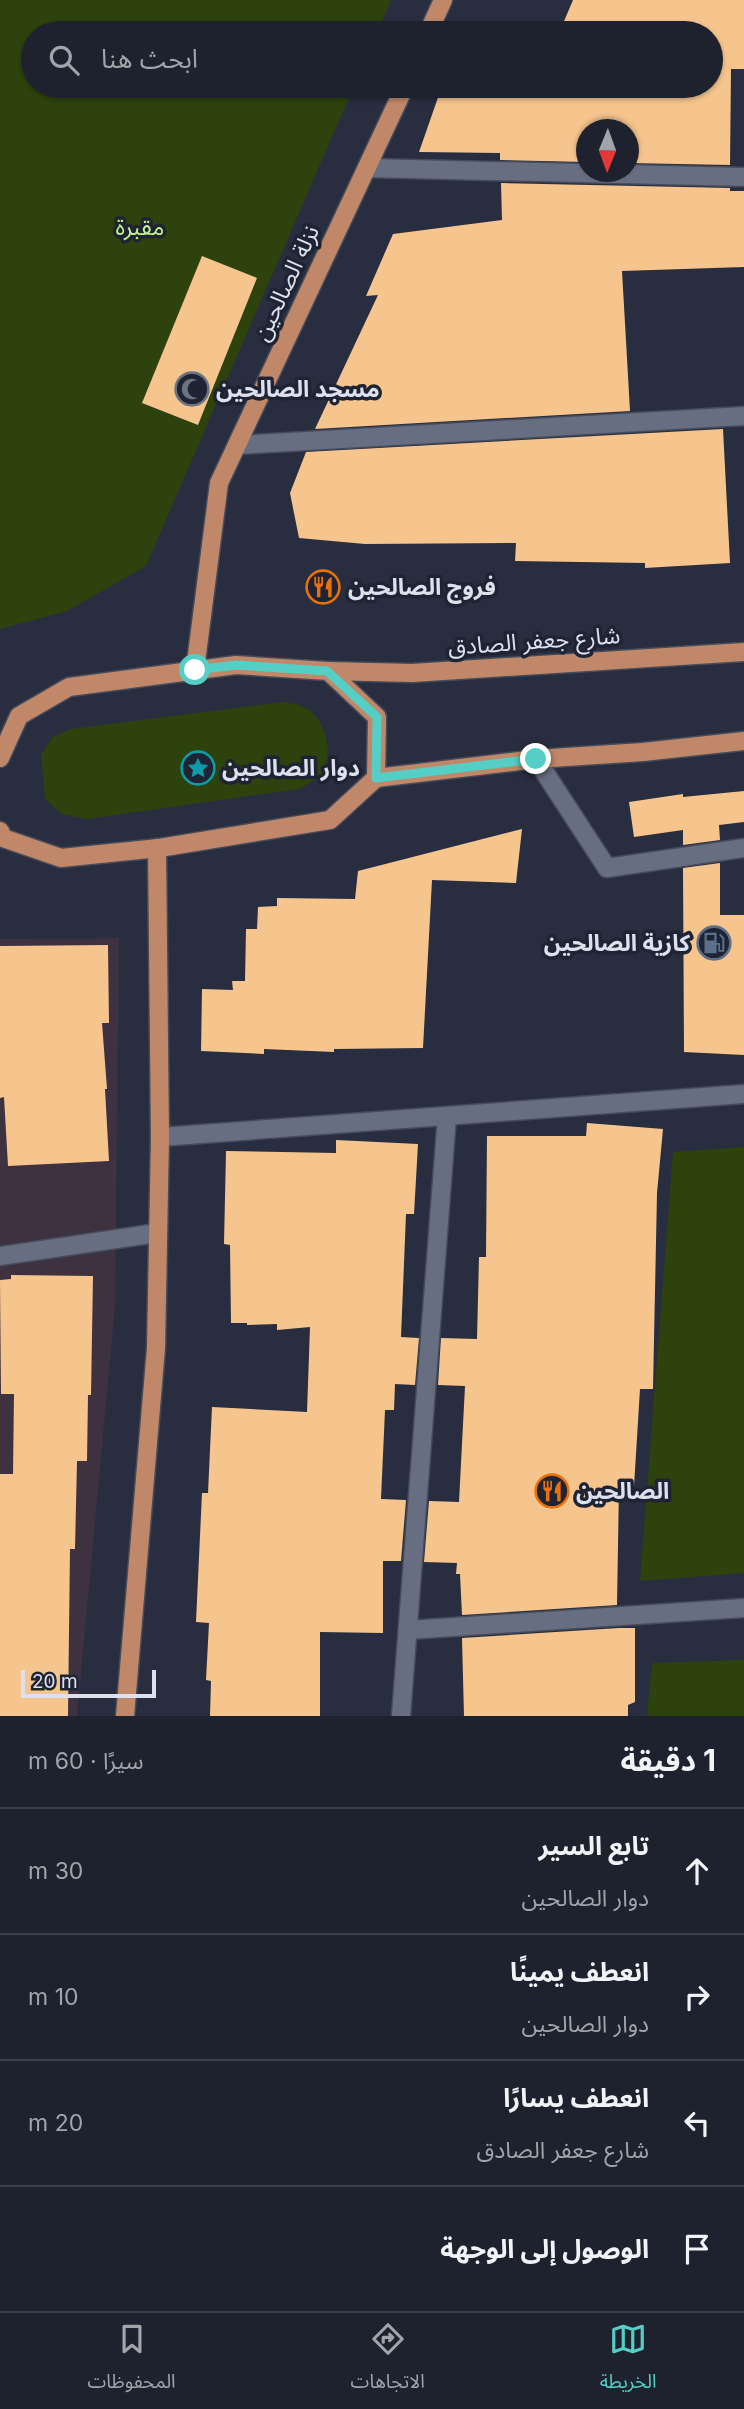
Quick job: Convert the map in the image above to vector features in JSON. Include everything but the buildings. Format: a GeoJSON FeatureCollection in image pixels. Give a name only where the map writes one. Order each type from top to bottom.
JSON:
{"type":"FeatureCollection","features":[{"type":"Feature","properties":{"kind":"main road"},"geometry":{"type":"LineString","coordinates":[[433,21],[443,0]]}},
{"type":"Feature","properties":{"kind":"main road","name":"نزلة الصالحين"},"geometry":{"type":"LineString","coordinates":[[195,670],[219,483],[400,98]]}},
{"type":"Feature","properties":{"kind":"main road","name":"شارع جعفر الصادق"},"geometry":{"type":"LineString","coordinates":[[327,671],[412,673],[744,652]]}},
{"type":"Feature","properties":{"kind":"main road"},"geometry":{"type":"LineString","coordinates":[[0,720],[19,716],[69,687],[236,665],[327,671],[377,717],[376,778]]}},
{"type":"Feature","properties":{"kind":"main road"},"geometry":{"type":"LineString","coordinates":[[0,758],[19,716]]}},
{"type":"Feature","properties":{"kind":"main road"},"geometry":{"type":"LineString","coordinates":[[1,836],[61,858],[157,848],[330,820],[376,778],[536,759],[643,752],[744,741]]}},
{"type":"Feature","properties":{"kind":"main road"},"geometry":{"type":"LineString","coordinates":[[125,1716],[156,1348],[160,1137],[157,848]]}},
{"type":"Feature","properties":{"kind":"street"},"geometry":{"type":"LineString","coordinates":[[368,167],[744,177]]}},
{"type":"Feature","properties":{"kind":"street"},"geometry":{"type":"LineString","coordinates":[[237,445],[744,416]]}},
{"type":"Feature","properties":{"kind":"street"},"geometry":{"type":"LineString","coordinates":[[536,759],[607,868],[744,848]]}},
{"type":"Feature","properties":{"kind":"street"},"geometry":{"type":"LineString","coordinates":[[160,1137],[744,1094]]}},
{"type":"Feature","properties":{"kind":"street"},"geometry":{"type":"LineString","coordinates":[[401,1716],[447,1116]]}},
{"type":"Feature","properties":{"kind":"street"},"geometry":{"type":"LineString","coordinates":[[0,1256],[157,1233]]}},
{"type":"Feature","properties":{"kind":"street"},"geometry":{"type":"LineString","coordinates":[[408,1630],[744,1608]]}},
{"type":"Feature","properties":{"kind":"shaded area"},"geometry":{"type":"Polygon","coordinates":[[[119,938],[115,1306],[77,1716],[0,1716],[0,939],[119,938]]]}},
{"type":"Feature","properties":{"kind":"green space","name":"مقبرة"},"geometry":{"type":"Polygon","coordinates":[[[0,0],[391,0],[382,21],[21,21],[21,98],[349,98],[146,566],[67,611],[0,629],[0,0]]]}},
{"type":"Feature","properties":{"kind":"green space"},"geometry":{"type":"Polygon","coordinates":[[[283,702],[299,705],[312,712],[323,728],[328,747],[321,774],[299,789],[87,819],[62,814],[45,799],[41,754],[53,737],[71,729],[283,702]]]}},
{"type":"Feature","properties":{"kind":"green space"},"geometry":{"type":"Polygon","coordinates":[[[744,1147],[744,1573],[640,1581],[673,1152],[744,1147]]]}},
{"type":"Feature","properties":{"kind":"green space"},"geometry":{"type":"Polygon","coordinates":[[[744,1660],[744,1716],[647,1716],[652,1663],[744,1660]]]}},
{"type":"Feature","properties":{"kind":"place","name":"مسجد الصالحين"},"geometry":{"type":"Point","coordinates":[192,389]}},
{"type":"Feature","properties":{"kind":"place","name":"فروج الصالحين"},"geometry":{"type":"Point","coordinates":[323,587]}},
{"type":"Feature","properties":{"kind":"place","name":"دوار الصالحين"},"geometry":{"type":"Point","coordinates":[198,768]}},
{"type":"Feature","properties":{"kind":"place","name":"كازية الصالحين"},"geometry":{"type":"Point","coordinates":[714,943]}},
{"type":"Feature","properties":{"kind":"place","name":"الصالحين"},"geometry":{"type":"Point","coordinates":[552,1491]}},
{"type":"Feature","properties":{"kind":"route"},"geometry":{"type":"LineString","coordinates":[[195,670],[236,665],[327,671],[377,717],[376,778],[536,759]]}}]}
